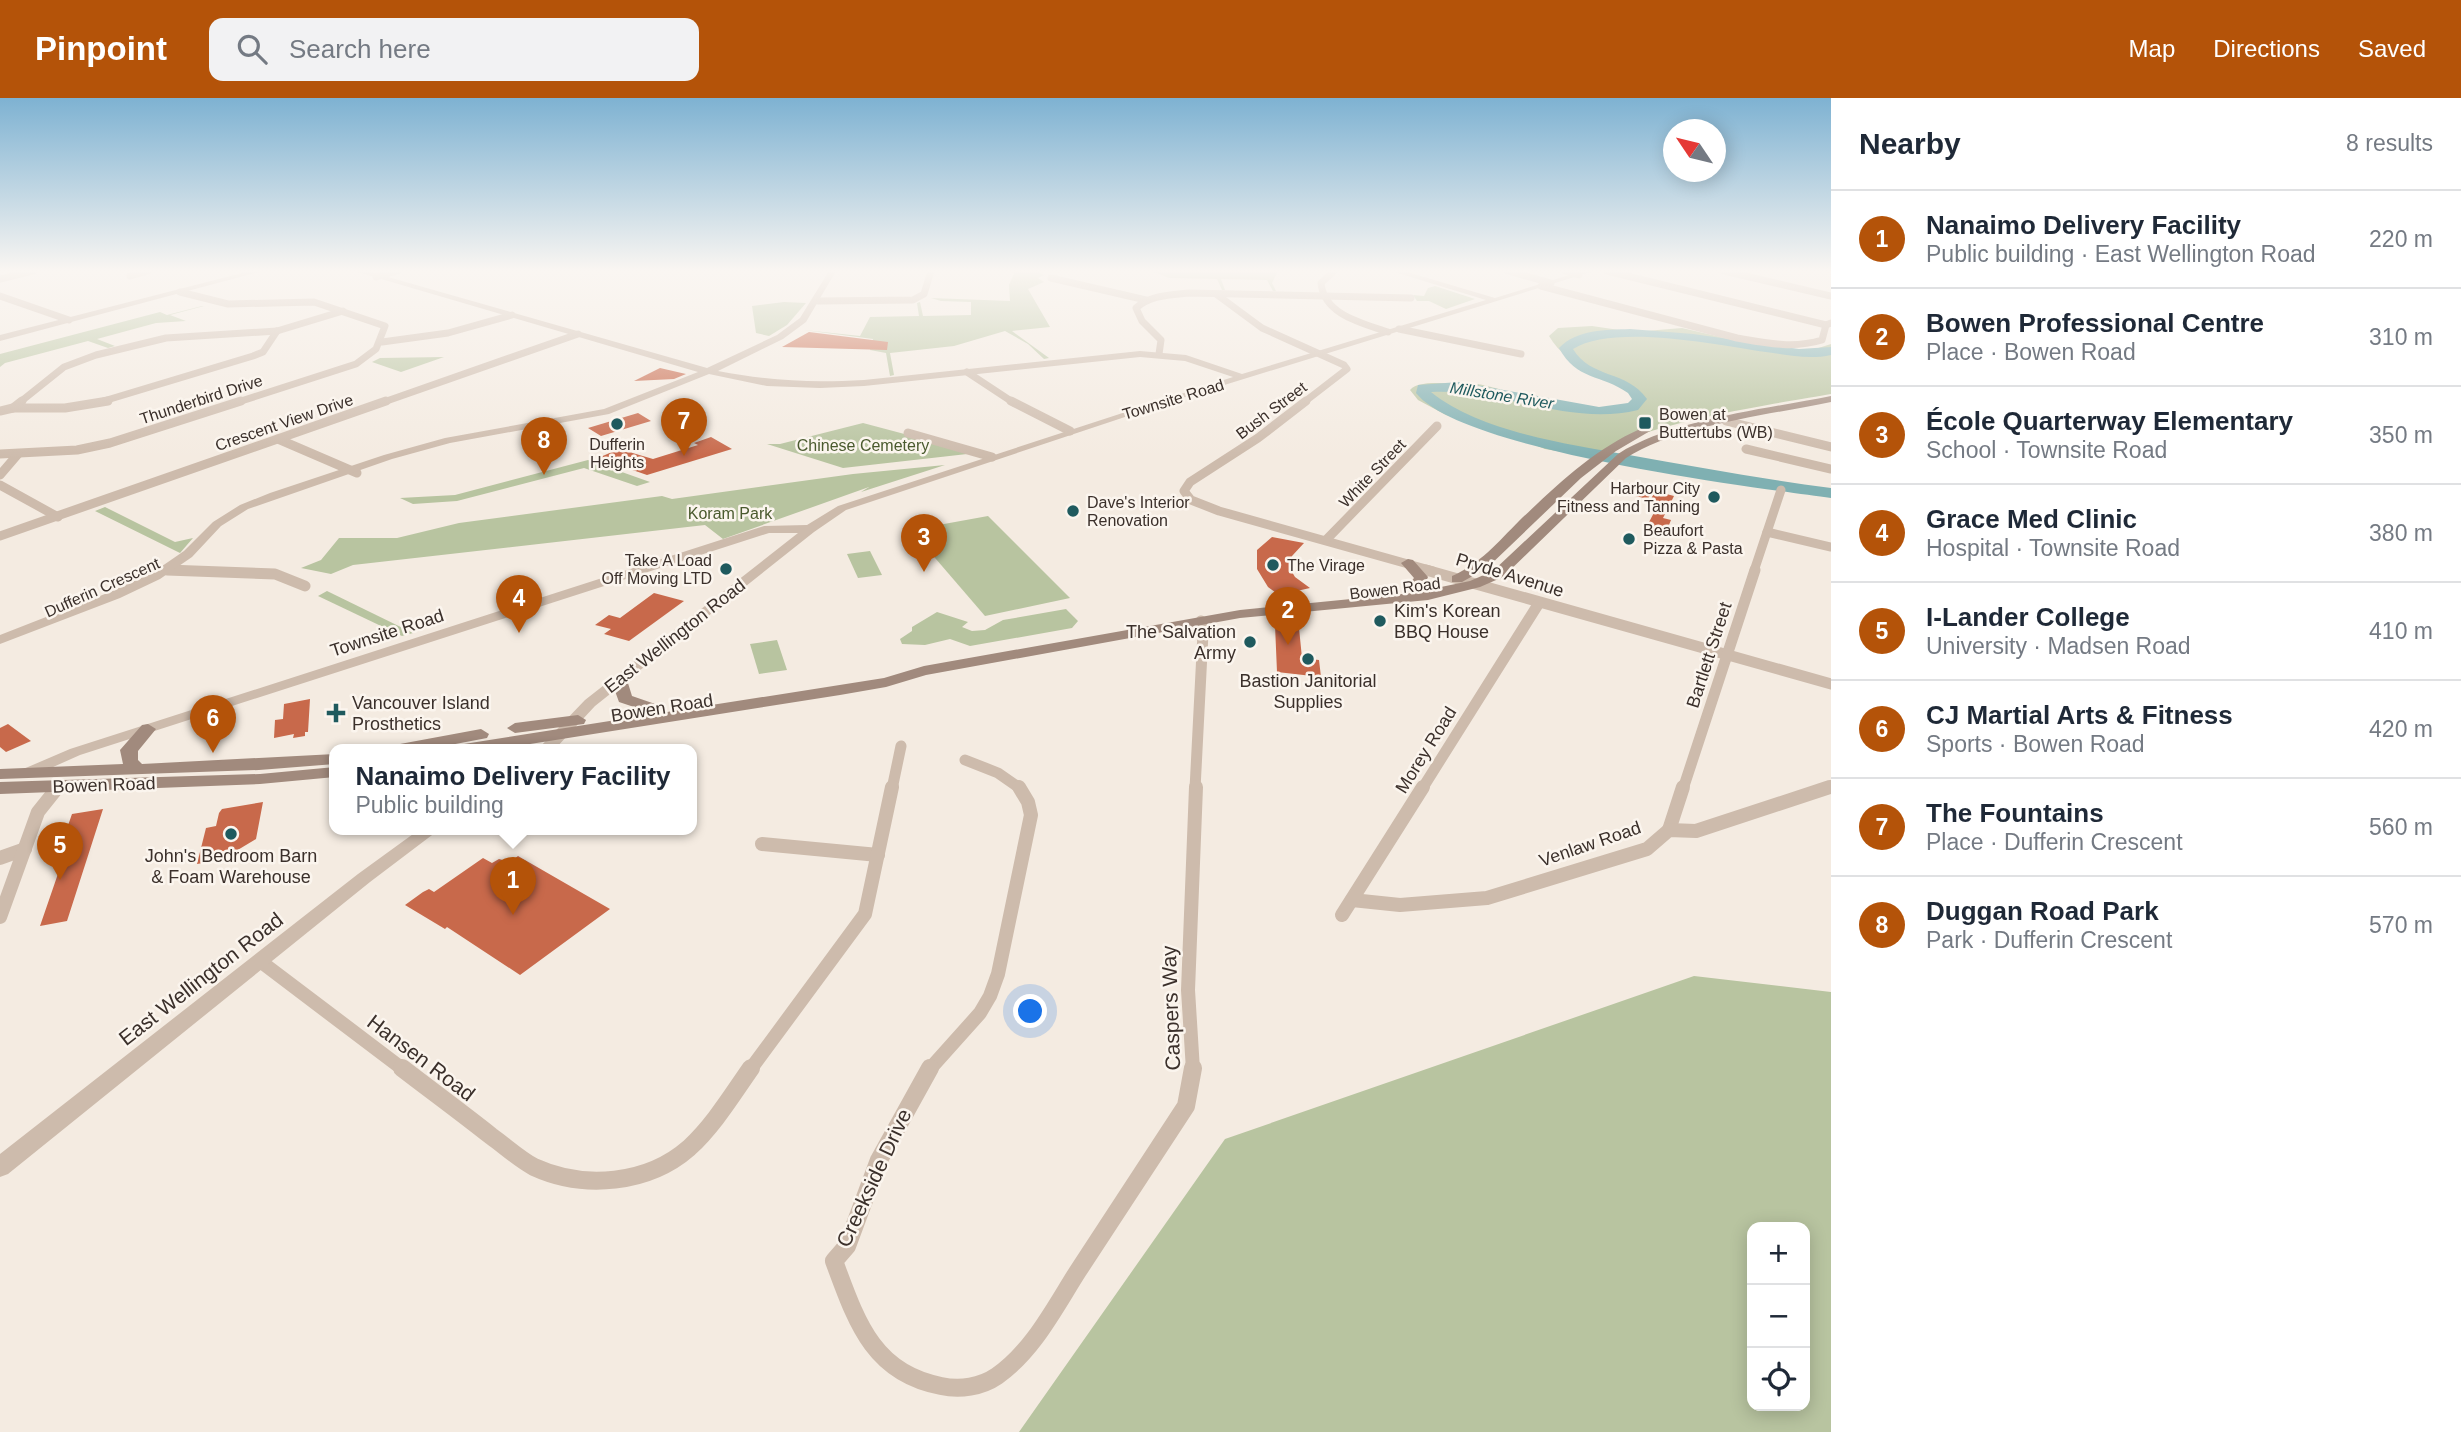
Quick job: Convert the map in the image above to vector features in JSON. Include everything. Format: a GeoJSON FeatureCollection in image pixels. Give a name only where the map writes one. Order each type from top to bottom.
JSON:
{"type":"FeatureCollection","features":[{"type":"Feature","properties":{"kind":"main road","name":"Bowen Road"},"geometry":{"type":"LineString","coordinates":[[1240,614],[1294,600],[1412,589],[1458,579],[1474,573],[1487,563],[1599,457],[1622,440],[1647,430],[1831,393]]}},
{"type":"Feature","properties":{"kind":"main road","name":"Bowen Road"},"geometry":{"type":"LineString","coordinates":[[430,744],[765,691],[924,671],[1240,614],[1428,596],[1475,584],[1497,573],[1618,460],[1650,439],[1831,399]]}},
{"type":"Feature","properties":{"kind":"main road"},"geometry":{"type":"LineString","coordinates":[[1408,564],[1420,578],[1419,583],[1412,589]]}},
{"type":"Feature","properties":{"kind":"main road","name":"Bowen Road"},"geometry":{"type":"LineString","coordinates":[[496,744],[828,692],[886,682],[924,671]]}},
{"type":"Feature","properties":{"kind":"main road"},"geometry":{"type":"LineString","coordinates":[[618,680],[625,699],[655,709]]}},
{"type":"Feature","properties":{"kind":"main road"},"geometry":{"type":"LineString","coordinates":[[138,769],[129,761],[129,750],[148,729]]}},
{"type":"Feature","properties":{"kind":"main road","name":"Bowen Road"},"geometry":{"type":"LineString","coordinates":[[0,774],[276,764],[329,759]]}},
{"type":"Feature","properties":{"kind":"main road"},"geometry":{"type":"LineString","coordinates":[[59,786],[70,780],[149,775],[190,767]]}},
{"type":"Feature","properties":{"kind":"main road","name":"Bowen Road"},"geometry":{"type":"LineString","coordinates":[[0,788],[260,779],[329,772]]}},
{"type":"Feature","properties":{"kind":"main road"},"geometry":{"type":"LineString","coordinates":[[0,781],[27,773]]}},
{"type":"Feature","properties":{"kind":"street"},"geometry":{"type":"LineString","coordinates":[[0,338],[18,333]]}},
{"type":"Feature","properties":{"kind":"street"},"geometry":{"type":"LineString","coordinates":[[13,408],[64,368],[96,355],[166,338],[241,333]]}},
{"type":"Feature","properties":{"kind":"street"},"geometry":{"type":"LineString","coordinates":[[0,411],[85,405],[263,352],[275,333]]}},
{"type":"Feature","properties":{"kind":"street"},"geometry":{"type":"LineString","coordinates":[[384,333],[383,342],[413,341],[455,333]]}},
{"type":"Feature","properties":{"kind":"street","name":"Dufferin Crescent"},"geometry":{"type":"LineString","coordinates":[[0,648],[126,598],[182,570],[225,527],[245,514],[287,496],[401,454],[484,433],[601,414],[708,372],[785,333]]}},
{"type":"Feature","properties":{"kind":"street"},"geometry":{"type":"LineString","coordinates":[[1156,333],[1163,345],[1159,354]]}},
{"type":"Feature","properties":{"kind":"street"},"geometry":{"type":"LineString","coordinates":[[1274,333],[1318,353]]}},
{"type":"Feature","properties":{"kind":"street","name":"Townsite Road"},"geometry":{"type":"LineString","coordinates":[[27,773],[64,756],[760,533],[805,533],[842,508],[1070,431],[1384,333]]}},
{"type":"Feature","properties":{"kind":"street"},"geometry":{"type":"LineString","coordinates":[[1420,333],[1521,354]]}},
{"type":"Feature","properties":{"kind":"street"},"geometry":{"type":"LineString","coordinates":[[1719,333],[1794,346],[1808,346],[1822,340],[1825,333]]}},
{"type":"Feature","properties":{"kind":"street"},"geometry":{"type":"LineString","coordinates":[[578,334],[708,372],[757,382],[809,385],[864,383],[1129,354],[1159,354],[1196,360],[1242,377]]}},
{"type":"Feature","properties":{"kind":"street","name":"Crescent View Drive"},"geometry":{"type":"LineString","coordinates":[[0,536],[578,334]]}},
{"type":"Feature","properties":{"kind":"street","name":"Thunderbird Drive"},"geometry":{"type":"LineString","coordinates":[[0,454],[77,450],[110,443],[356,364],[367,358],[383,342]]}},
{"type":"Feature","properties":{"kind":"street","name":"Bush Street"},"geometry":{"type":"LineString","coordinates":[[1184,491],[1190,482],[1258,438],[1348,369],[1340,361],[1318,353]]}},
{"type":"Feature","properties":{"kind":"street"},"geometry":{"type":"LineString","coordinates":[[1221,369],[1262,370]]}},
{"type":"Feature","properties":{"kind":"street"},"geometry":{"type":"LineString","coordinates":[[165,371],[184,377]]}},
{"type":"Feature","properties":{"kind":"street"},"geometry":{"type":"LineString","coordinates":[[967,372],[1022,408],[1070,431]]}},
{"type":"Feature","properties":{"kind":"street"},"geometry":{"type":"LineString","coordinates":[[1726,421],[1831,447]]}},
{"type":"Feature","properties":{"kind":"street","name":"White Street"},"geometry":{"type":"LineString","coordinates":[[1326,540],[1437,426]]}},
{"type":"Feature","properties":{"kind":"street"},"geometry":{"type":"LineString","coordinates":[[908,433],[992,457]]}},
{"type":"Feature","properties":{"kind":"street"},"geometry":{"type":"LineString","coordinates":[[278,439],[354,471]]}},
{"type":"Feature","properties":{"kind":"street"},"geometry":{"type":"LineString","coordinates":[[1746,449],[1831,469]]}},
{"type":"Feature","properties":{"kind":"street"},"geometry":{"type":"LineString","coordinates":[[0,475],[18,454]]}},
{"type":"Feature","properties":{"kind":"street","name":"Dufferin Crescent"},"geometry":{"type":"LineString","coordinates":[[0,640],[122,592],[167,570],[188,554],[216,524],[234,513],[274,495],[354,471]]}},
{"type":"Feature","properties":{"kind":"street"},"geometry":{"type":"LineString","coordinates":[[0,485],[58,516]]}},
{"type":"Feature","properties":{"kind":"street","name":"Bartlett Street"},"geometry":{"type":"LineString","coordinates":[[1669,830],[1781,490]]}},
{"type":"Feature","properties":{"kind":"street","name":"Pryde Avenue"},"geometry":{"type":"LineString","coordinates":[[1184,491],[1191,500],[1206,507],[1831,684]]}},
{"type":"Feature","properties":{"kind":"street"},"geometry":{"type":"LineString","coordinates":[[1767,532],[1831,547]]}},
{"type":"Feature","properties":{"kind":"street","name":"East Wellington Road"},"geometry":{"type":"LineString","coordinates":[[551,744],[618,680],[805,533]]}},
{"type":"Feature","properties":{"kind":"street"},"geometry":{"type":"LineString","coordinates":[[167,570],[275,574],[305,586]]}},
{"type":"Feature","properties":{"kind":"street","name":"Morey Road"},"geometry":{"type":"LineString","coordinates":[[1342,915],[1539,603]]}},
{"type":"Feature","properties":{"kind":"street","name":"Caspers Way"},"geometry":{"type":"LineString","coordinates":[[999,1375],[1035,1336],[1186,1106],[1194,1088],[1195,1068],[1188,991],[1203,633],[1200,621]]}},
{"type":"Feature","properties":{"kind":"street","name":"Hansen Road"},"geometry":{"type":"LineString","coordinates":[[260,961],[529,1164],[564,1176],[611,1182],[637,1178],[674,1161],[689,1148],[865,914],[901,746]]}},
{"type":"Feature","properties":{"kind":"street","name":"Creekside Drive"},"geometry":{"type":"LineString","coordinates":[[965,760],[1011,780],[1024,789],[1029,800],[1031,815],[998,974],[980,1013],[933,1064],[902,1116],[879,1160],[847,1247],[834,1261],[857,1321],[873,1348],[896,1372],[920,1384],[954,1388],[976,1385],[999,1375]]}},
{"type":"Feature","properties":{"kind":"street"},"geometry":{"type":"LineString","coordinates":[[0,917],[38,812],[59,786]]}},
{"type":"Feature","properties":{"kind":"street"},"geometry":{"type":"LineString","coordinates":[[1669,830],[1696,831],[1831,787]]}},
{"type":"Feature","properties":{"kind":"street","name":"Venlaw Road"},"geometry":{"type":"LineString","coordinates":[[1352,900],[1400,905],[1487,898],[1647,849],[1669,830]]}},
{"type":"Feature","properties":{"kind":"street","name":"East Wellington Road"},"geometry":{"type":"LineString","coordinates":[[0,1167],[364,878],[424,835]]}},
{"type":"Feature","properties":{"kind":"street"},"geometry":{"type":"LineString","coordinates":[[762,844],[878,855]]}},
{"type":"Feature","properties":{"kind":"street"},"geometry":{"type":"LineString","coordinates":[[0,858],[25,849]]}},
{"type":"Feature","properties":{"kind":"green space"},"geometry":{"type":"Polygon","coordinates":[[[79,333],[118,333],[97,339],[115,346],[108,348],[88,341],[5,363],[0,367],[0,354],[79,333]]]}},
{"type":"Feature","properties":{"kind":"green space"},"geometry":{"type":"Polygon","coordinates":[[[829,333],[860,336],[861,333],[997,333],[954,346],[890,353],[894,375],[890,376],[886,353],[870,350],[873,339],[829,333]]]}},
{"type":"Feature","properties":{"kind":"green space"},"geometry":{"type":"Polygon","coordinates":[[[1009,333],[1015,333],[1049,358],[1044,359],[1028,344],[1009,333]]]}},
{"type":"Feature","properties":{"kind":"green space"},"geometry":{"type":"Polygon","coordinates":[[[1552,333],[1705,333],[1747,343],[1809,351],[1831,344],[1831,394],[1671,425],[1614,446],[1599,458],[1545,449],[1501,431],[1446,415],[1418,400],[1410,390],[1427,383],[1478,384],[1564,405],[1607,409],[1626,406],[1641,399],[1578,365],[1557,348],[1549,336],[1552,333]]]}},
{"type":"Feature","properties":{"kind":"green space"},"geometry":{"type":"Polygon","coordinates":[[[444,357],[401,372],[372,362],[380,358],[444,357]]]}},
{"type":"Feature","properties":{"kind":"green space","name":"Chinese Cemetery"},"geometry":{"type":"Polygon","coordinates":[[[863,423],[976,453],[843,468],[767,444],[780,444],[863,423]]]}},
{"type":"Feature","properties":{"kind":"green space"},"geometry":{"type":"Polygon","coordinates":[[[588,460],[650,482],[637,486],[584,468],[457,501],[413,504],[400,498],[455,495],[588,460]]]}},
{"type":"Feature","properties":{"kind":"green space","name":"Koram Park"},"geometry":{"type":"Polygon","coordinates":[[[945,465],[861,492],[869,487],[723,539],[705,525],[353,565],[331,574],[301,568],[321,560],[339,538],[397,538],[459,523],[662,496],[672,499],[853,474],[945,465]]]}},
{"type":"Feature","properties":{"kind":"green space"},"geometry":{"type":"Polygon","coordinates":[[[105,507],[175,542],[193,538],[180,553],[95,511],[105,507]]]}},
{"type":"Feature","properties":{"kind":"green space"},"geometry":{"type":"Polygon","coordinates":[[[988,516],[1070,598],[985,616],[911,530],[988,516]]]}},
{"type":"Feature","properties":{"kind":"green space"},"geometry":{"type":"Polygon","coordinates":[[[870,551],[882,575],[858,578],[847,554],[870,551]]]}},
{"type":"Feature","properties":{"kind":"green space"},"geometry":{"type":"Polygon","coordinates":[[[327,591],[413,633],[402,636],[318,596],[327,591]]]}},
{"type":"Feature","properties":{"kind":"green space"},"geometry":{"type":"Polygon","coordinates":[[[1066,609],[1078,621],[1072,628],[970,646],[950,639],[925,645],[902,644],[900,639],[912,631],[912,627],[937,612],[968,622],[962,627],[972,631],[985,630],[1003,620],[1066,609]]]}},
{"type":"Feature","properties":{"kind":"green space"},"geometry":{"type":"Polygon","coordinates":[[[777,640],[787,670],[759,674],[750,644],[777,640]]]}},
{"type":"Feature","properties":{"kind":"green space"},"geometry":{"type":"Polygon","coordinates":[[[1694,976],[1831,992],[1831,1432],[1019,1432],[1225,1139],[1694,976]]]}},
{"type":"Feature","properties":{"kind":"building"},"geometry":{"type":"Polygon","coordinates":[[[807,333],[888,342],[887,350],[782,347],[807,333]]]}},
{"type":"Feature","properties":{"kind":"building"},"geometry":{"type":"Polygon","coordinates":[[[660,368],[686,374],[674,379],[634,381],[660,368]]]}},
{"type":"Feature","properties":{"kind":"building","name":"Dufferin Heights"},"geometry":{"type":"Polygon","coordinates":[[[638,413],[651,421],[601,436],[588,428],[638,413]]]}},
{"type":"Feature","properties":{"kind":"building"},"geometry":{"type":"Polygon","coordinates":[[[711,437],[732,449],[647,475],[598,458],[619,449],[653,459],[698,445],[694,443],[711,437]]]}},
{"type":"Feature","properties":{"kind":"building"},"geometry":{"type":"Polygon","coordinates":[[[1629,483],[1654,488],[1648,499],[1623,493],[1629,483]]]}},
{"type":"Feature","properties":{"kind":"building"},"geometry":{"type":"Polygon","coordinates":[[[1655,491],[1674,496],[1663,518],[1671,520],[1667,530],[1647,526],[1658,505],[1649,503],[1655,491]]]}},
{"type":"Feature","properties":{"kind":"building","name":"The Virage"},"geometry":{"type":"Polygon","coordinates":[[[1272,537],[1304,543],[1292,556],[1289,567],[1295,577],[1310,588],[1279,595],[1268,587],[1257,569],[1257,550],[1272,537]]]}},
{"type":"Feature","properties":{"kind":"building"},"geometry":{"type":"Polygon","coordinates":[[[654,593],[684,601],[629,641],[604,634],[611,629],[595,625],[609,615],[620,618],[654,593]]]}},
{"type":"Feature","properties":{"kind":"building"},"geometry":{"type":"Polygon","coordinates":[[[1275,625],[1299,628],[1302,658],[1319,660],[1321,677],[1277,672],[1275,625]]]}},
{"type":"Feature","properties":{"kind":"building"},"geometry":{"type":"Polygon","coordinates":[[[310,699],[308,732],[305,732],[305,736],[293,738],[294,734],[274,738],[275,720],[283,719],[284,704],[310,699]]]}},
{"type":"Feature","properties":{"kind":"building"},"geometry":{"type":"Polygon","coordinates":[[[8,724],[31,741],[6,752],[0,747],[0,728],[8,724]]]}},
{"type":"Feature","properties":{"kind":"building","name":"John's Bedroom Barn & Foam Warehouse"},"geometry":{"type":"Polygon","coordinates":[[[263,802],[256,839],[221,860],[197,864],[206,828],[216,826],[222,809],[263,802]]]}},
{"type":"Feature","properties":{"kind":"building"},"geometry":{"type":"Polygon","coordinates":[[[103,809],[67,921],[40,926],[71,836],[64,837],[72,814],[103,809]]]}},
{"type":"Feature","properties":{"kind":"building"},"geometry":{"type":"Polygon","coordinates":[[[518,856],[610,909],[520,975],[447,927],[445,929],[405,905],[429,889],[434,892],[483,858],[492,863],[499,859],[510,862],[518,856]]]}},
{"type":"Feature","properties":{"kind":"waterway","name":"Millstone River"},"geometry":{"type":"LineString","coordinates":[[1623,333],[1580,339],[1566,348],[1582,368],[1633,390],[1640,399],[1633,407],[1599,412],[1459,386],[1423,388],[1423,393],[1461,416],[1534,442],[1744,481],[1831,493]]}},
{"type":"Feature","properties":{"kind":"waterway","name":"Millstone River"},"geometry":{"type":"LineString","coordinates":[[1638,333],[1799,353],[1831,351]]}},
{"type":"Feature","properties":{"kind":"place","name":"Bowen at Buttertubs (WB)"},"geometry":{"type":"Point","coordinates":[1645,423]}},
{"type":"Feature","properties":{"kind":"place","name":"Dufferin Heights"},"geometry":{"type":"Point","coordinates":[617,424]}},
{"type":"Feature","properties":{"kind":"place","name":"The Fountains"},"geometry":{"type":"Point","coordinates":[684,456]}},
{"type":"Feature","properties":{"kind":"place","name":"Duggan Road Park"},"geometry":{"type":"Point","coordinates":[544,475]}},
{"type":"Feature","properties":{"kind":"place","name":"Harbour City Fitness and Tanning"},"geometry":{"type":"Point","coordinates":[1714,497]}},
{"type":"Feature","properties":{"kind":"place","name":"Dave's Interior Renovation"},"geometry":{"type":"Point","coordinates":[1073,511]}},
{"type":"Feature","properties":{"kind":"place","name":"Beaufort Pizza & Pasta"},"geometry":{"type":"Point","coordinates":[1629,539]}},
{"type":"Feature","properties":{"kind":"place","name":"The Virage"},"geometry":{"type":"Point","coordinates":[1273,565]}},
{"type":"Feature","properties":{"kind":"place","name":"Take A Load Off Moving LTD"},"geometry":{"type":"Point","coordinates":[726,569]}},
{"type":"Feature","properties":{"kind":"place","name":"École Quarterway Elementary"},"geometry":{"type":"Point","coordinates":[924,572]}},
{"type":"Feature","properties":{"kind":"place","name":"Kim's Korean BBQ House"},"geometry":{"type":"Point","coordinates":[1380,621]}},
{"type":"Feature","properties":{"kind":"place","name":"Grace Med Clinic"},"geometry":{"type":"Point","coordinates":[519,633]}},
{"type":"Feature","properties":{"kind":"place","name":"The Salvation Army"},"geometry":{"type":"Point","coordinates":[1250,642]}},
{"type":"Feature","properties":{"kind":"place","name":"Bowen Professional Centre"},"geometry":{"type":"Point","coordinates":[1288,645]}},
{"type":"Feature","properties":{"kind":"place","name":"Bastion Janitorial Supplies"},"geometry":{"type":"Point","coordinates":[1308,659]}},
{"type":"Feature","properties":{"kind":"place","name":"Vancouver Island Prosthetics"},"geometry":{"type":"Point","coordinates":[336,713]}},
{"type":"Feature","properties":{"kind":"place","name":"CJ Martial Arts & Fitness"},"geometry":{"type":"Point","coordinates":[213,753]}},
{"type":"Feature","properties":{"kind":"place","name":"John's Bedroom Barn & Foam Warehouse"},"geometry":{"type":"Point","coordinates":[231,834]}},
{"type":"Feature","properties":{"kind":"place","name":"I-Lander College"},"geometry":{"type":"Point","coordinates":[60,880]}},
{"type":"Feature","properties":{"kind":"place","name":"Nanaimo Delivery Facility"},"geometry":{"type":"Point","coordinates":[513,915]}}]}
